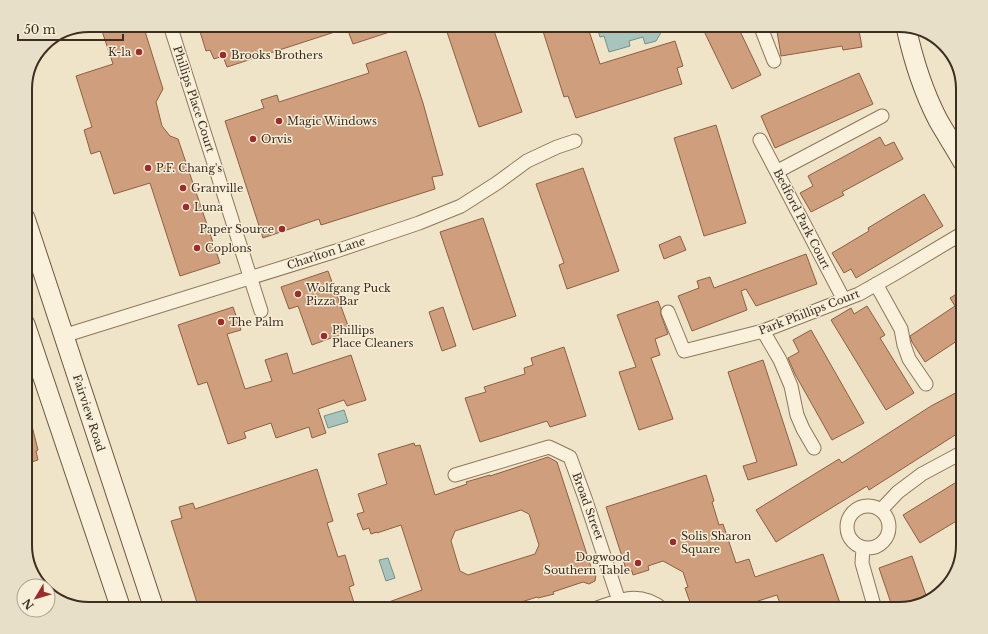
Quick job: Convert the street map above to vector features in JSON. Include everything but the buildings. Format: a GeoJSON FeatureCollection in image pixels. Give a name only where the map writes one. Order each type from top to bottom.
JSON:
{"type":"FeatureCollection","features":[{"type":"Feature","properties":{"kind":"main road"},"geometry":{"type":"LineString","coordinates":[[907,32],[912,54],[924,89],[938,119],[956,150]]}},
{"type":"Feature","properties":{"kind":"main road","name":"Fairview Road"},"geometry":{"type":"LineString","coordinates":[[32,239],[152,602]]}},
{"type":"Feature","properties":{"kind":"main road"},"geometry":{"type":"LineString","coordinates":[[32,357],[119,602]]}},
{"type":"Feature","properties":{"kind":"street","name":"Phillips Place Court"},"geometry":{"type":"LineString","coordinates":[[172,32],[261,311]]}},
{"type":"Feature","properties":{"kind":"street"},"geometry":{"type":"LineString","coordinates":[[763,32],[774,61]]}},
{"type":"Feature","properties":{"kind":"street"},"geometry":{"type":"LineString","coordinates":[[778,171],[882,116]]}},
{"type":"Feature","properties":{"kind":"street","name":"Bedford Park Court"},"geometry":{"type":"LineString","coordinates":[[760,140],[778,171],[844,300]]}},
{"type":"Feature","properties":{"kind":"street","name":"Charlton Lane"},"geometry":{"type":"LineString","coordinates":[[64,336],[400,229],[461,206],[497,183],[527,161],[575,141]]}},
{"type":"Feature","properties":{"kind":"street","name":"Park Phillips Court"},"geometry":{"type":"LineString","coordinates":[[668,312],[684,351],[763,330],[859,294],[956,237]]}},
{"type":"Feature","properties":{"kind":"street"},"geometry":{"type":"LineString","coordinates":[[876,284],[899,325],[909,358],[926,384]]}},
{"type":"Feature","properties":{"kind":"street"},"geometry":{"type":"LineString","coordinates":[[763,330],[780,360],[792,392],[797,415],[814,448]]}},
{"type":"Feature","properties":{"kind":"street","name":"Broad Street"},"geometry":{"type":"LineString","coordinates":[[455,475],[549,447],[570,457],[619,601]]}},
{"type":"Feature","properties":{"kind":"street"},"geometry":{"type":"LineString","coordinates":[[881,510],[898,492],[922,474],[956,456]]}},
{"type":"Feature","properties":{"kind":"street"},"geometry":{"type":"LineString","coordinates":[[865,506],[874,506],[887,516],[889,533],[879,546],[863,548],[855,544],[850,538],[847,526],[848,522],[851,514],[858,509],[865,506]]}},
{"type":"Feature","properties":{"kind":"street"},"geometry":{"type":"LineString","coordinates":[[863,548],[862,563],[873,602]]}},
{"type":"Feature","properties":{"kind":"street"},"geometry":{"type":"LineString","coordinates":[[616,602],[628,598],[640,598],[652,602]]}},
{"type":"Feature","properties":{"kind":"water"},"geometry":{"type":"Polygon","coordinates":[[[598,32],[661,32],[656,41],[645,44],[643,37],[629,41],[630,46],[609,52],[604,36],[600,37],[598,32]]]}},
{"type":"Feature","properties":{"kind":"water"},"geometry":{"type":"Polygon","coordinates":[[[344,410],[348,422],[328,428],[324,416],[344,410]]]}},
{"type":"Feature","properties":{"kind":"water"},"geometry":{"type":"Polygon","coordinates":[[[388,558],[395,578],[386,581],[379,560],[388,558]]]}},
{"type":"Feature","properties":{"kind":"place","name":"K-la"},"geometry":{"type":"Point","coordinates":[139,52]}},
{"type":"Feature","properties":{"kind":"place","name":"Brooks Brothers"},"geometry":{"type":"Point","coordinates":[223,55]}},
{"type":"Feature","properties":{"kind":"place","name":"Magic Windows"},"geometry":{"type":"Point","coordinates":[279,121]}},
{"type":"Feature","properties":{"kind":"place","name":"Orvis"},"geometry":{"type":"Point","coordinates":[253,139]}},
{"type":"Feature","properties":{"kind":"place","name":"P.F. Chang's"},"geometry":{"type":"Point","coordinates":[148,168]}},
{"type":"Feature","properties":{"kind":"place","name":"Granville"},"geometry":{"type":"Point","coordinates":[183,188]}},
{"type":"Feature","properties":{"kind":"place","name":"Luna"},"geometry":{"type":"Point","coordinates":[186,207]}},
{"type":"Feature","properties":{"kind":"place","name":"Paper Source"},"geometry":{"type":"Point","coordinates":[282,229]}},
{"type":"Feature","properties":{"kind":"place","name":"Coplons"},"geometry":{"type":"Point","coordinates":[197,248]}},
{"type":"Feature","properties":{"kind":"place","name":"Wolfgang Puck Pizza Bar"},"geometry":{"type":"Point","coordinates":[298,294]}},
{"type":"Feature","properties":{"kind":"place","name":"The Palm"},"geometry":{"type":"Point","coordinates":[221,322]}},
{"type":"Feature","properties":{"kind":"place","name":"Phillips Place Cleaners"},"geometry":{"type":"Point","coordinates":[324,336]}},
{"type":"Feature","properties":{"kind":"place","name":"Solis Sharon Square"},"geometry":{"type":"Point","coordinates":[673,542]}},
{"type":"Feature","properties":{"kind":"place","name":"Dogwood Southern Table"},"geometry":{"type":"Point","coordinates":[638,563]}}]}
